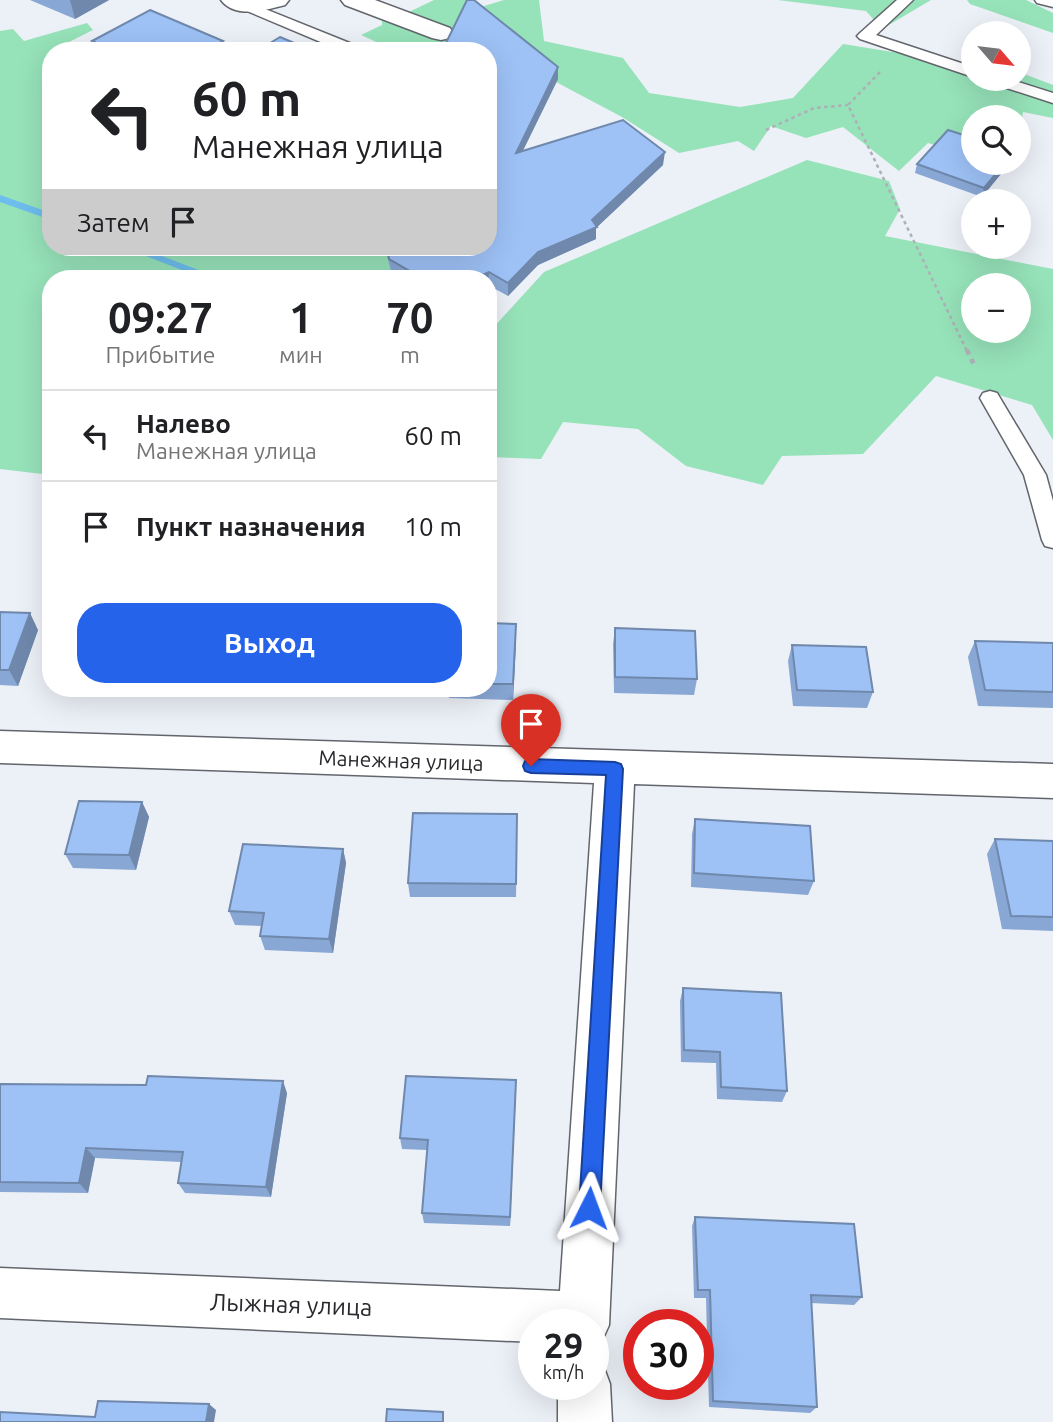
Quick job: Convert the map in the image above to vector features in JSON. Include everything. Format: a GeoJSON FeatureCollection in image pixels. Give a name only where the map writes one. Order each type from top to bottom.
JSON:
{"type":"FeatureCollection","features":[{"type":"Feature","properties":{"kind":"street"},"geometry":{"type":"LineString","coordinates":[[239,2],[277,0]]}},
{"type":"Feature","properties":{"kind":"street"},"geometry":{"type":"LineString","coordinates":[[353,0],[441,33]]}},
{"type":"Feature","properties":{"kind":"street","name":"Манежная улица"},"geometry":{"type":"LineString","coordinates":[[0,747],[615,769],[1053,781]]}},
{"type":"Feature","properties":{"kind":"street"},"geometry":{"type":"LineString","coordinates":[[584,1309],[615,769]]}},
{"type":"Feature","properties":{"kind":"street","name":"Лыжная улица"},"geometry":{"type":"LineString","coordinates":[[0,1293],[518,1318]]}},
{"type":"Feature","properties":{"kind":"street"},"geometry":{"type":"LineString","coordinates":[[584,1400],[584,1422]]}},
{"type":"Feature","properties":{"kind":"lane"},"geometry":{"type":"LineString","coordinates":[[906,0],[865,36],[961,68]]}},
{"type":"Feature","properties":{"kind":"lane"},"geometry":{"type":"LineString","coordinates":[[1042,0],[1053,4]]}},
{"type":"Feature","properties":{"kind":"lane"},"geometry":{"type":"LineString","coordinates":[[239,2],[334,42]]}},
{"type":"Feature","properties":{"kind":"lane"},"geometry":{"type":"LineString","coordinates":[[1029,91],[1053,99]]}},
{"type":"Feature","properties":{"kind":"lane"},"geometry":{"type":"LineString","coordinates":[[990,398],[1035,475],[1053,540]]}},
{"type":"Feature","properties":{"kind":"path"},"geometry":{"type":"LineString","coordinates":[[766,130],[814,108],[848,105],[903,49]]}},
{"type":"Feature","properties":{"kind":"path"},"geometry":{"type":"LineString","coordinates":[[848,105],[990,398]]}},
{"type":"Feature","properties":{"kind":"green space"},"geometry":{"type":"Polygon","coordinates":[[[434,0],[469,0],[474,9],[504,0],[539,0],[544,41],[623,58],[649,93],[740,107],[793,98],[843,44],[961,63],[961,91],[1031,91],[1031,77],[1053,85],[1053,118],[1031,114],[1031,105],[961,105],[961,152],[928,143],[899,171],[843,127],[806,138],[771,126],[754,151],[738,141],[679,153],[622,117],[497,51],[497,42],[376,42],[361,35],[382,25],[382,20],[388,22],[434,0]]]}},
{"type":"Feature","properties":{"kind":"green space"},"geometry":{"type":"Polygon","coordinates":[[[778,0],[931,0],[882,29],[866,11],[778,0]]]}},
{"type":"Feature","properties":{"kind":"green space"},"geometry":{"type":"Polygon","coordinates":[[[967,0],[1026,0],[1053,13],[1053,33],[1031,25],[1031,21],[1019,21],[970,4],[967,0]]]}},
{"type":"Feature","properties":{"kind":"green space"},"geometry":{"type":"Polygon","coordinates":[[[87,23],[93,30],[69,42],[42,42],[42,256],[403,256],[396,270],[42,270],[42,474],[0,469],[0,31],[13,29],[24,41],[87,23]]]}},
{"type":"Feature","properties":{"kind":"green space"},"geometry":{"type":"Polygon","coordinates":[[[807,160],[889,181],[900,209],[885,236],[961,251],[961,259],[1002,259],[1053,269],[1053,440],[1032,405],[936,376],[863,454],[782,456],[763,485],[686,466],[638,429],[563,422],[541,459],[497,457],[497,323],[544,272],[807,160]]]}},
{"type":"Feature","properties":{"kind":"building"},"geometry":{"type":"Polygon","coordinates":[[[467,0],[474,0],[558,67],[516,153],[623,120],[665,152],[592,220],[597,227],[538,252],[508,283],[497,277],[497,270],[408,270],[389,259],[388,256],[497,256],[497,42],[446,42],[467,0]]]}},
{"type":"Feature","properties":{"kind":"building"},"geometry":{"type":"Polygon","coordinates":[[[150,10],[223,41],[94,42],[92,41],[150,10]]]}},
{"type":"Feature","properties":{"kind":"building"},"geometry":{"type":"Polygon","coordinates":[[[280,37],[292,42],[272,42],[280,37]]]}},
{"type":"Feature","properties":{"kind":"building"},"geometry":{"type":"Polygon","coordinates":[[[948,130],[961,134],[961,175],[995,175],[984,188],[917,164],[948,130]]]}},
{"type":"Feature","properties":{"kind":"building"},"geometry":{"type":"Polygon","coordinates":[[[0,612],[30,613],[9,670],[0,670],[0,612]]]}},
{"type":"Feature","properties":{"kind":"building"},"geometry":{"type":"Polygon","coordinates":[[[497,623],[516,624],[513,684],[497,684],[497,623]]]}},
{"type":"Feature","properties":{"kind":"building"},"geometry":{"type":"Polygon","coordinates":[[[615,628],[695,631],[697,679],[615,677],[615,628]]]}},
{"type":"Feature","properties":{"kind":"building"},"geometry":{"type":"Polygon","coordinates":[[[975,641],[1053,643],[1053,692],[985,690],[975,641]]]}},
{"type":"Feature","properties":{"kind":"building"},"geometry":{"type":"Polygon","coordinates":[[[792,645],[866,647],[873,692],[797,690],[792,645]]]}},
{"type":"Feature","properties":{"kind":"building"},"geometry":{"type":"Polygon","coordinates":[[[79,801],[142,802],[129,855],[65,854],[79,801]]]}},
{"type":"Feature","properties":{"kind":"building"},"geometry":{"type":"Polygon","coordinates":[[[413,813],[517,814],[516,884],[408,883],[413,813]]]}},
{"type":"Feature","properties":{"kind":"building"},"geometry":{"type":"Polygon","coordinates":[[[695,819],[810,826],[814,881],[694,873],[695,819]]]}},
{"type":"Feature","properties":{"kind":"building"},"geometry":{"type":"Polygon","coordinates":[[[995,839],[1053,841],[1053,917],[1011,916],[995,839]]]}},
{"type":"Feature","properties":{"kind":"building"},"geometry":{"type":"Polygon","coordinates":[[[243,844],[343,849],[329,939],[260,936],[264,913],[229,911],[243,844]]]}},
{"type":"Feature","properties":{"kind":"building"},"geometry":{"type":"Polygon","coordinates":[[[683,988],[781,993],[787,1091],[721,1087],[720,1052],[684,1050],[683,988]]]}},
{"type":"Feature","properties":{"kind":"building"},"geometry":{"type":"Polygon","coordinates":[[[148,1076],[283,1081],[266,1187],[178,1183],[183,1152],[86,1148],[79,1183],[0,1182],[0,1084],[146,1085],[148,1076]]]}},
{"type":"Feature","properties":{"kind":"building"},"geometry":{"type":"Polygon","coordinates":[[[406,1076],[516,1080],[510,1217],[422,1213],[428,1140],[400,1138],[406,1076]]]}},
{"type":"Feature","properties":{"kind":"building"},"geometry":{"type":"Polygon","coordinates":[[[695,1217],[854,1224],[862,1297],[811,1295],[817,1407],[713,1401],[714,1309],[711,1309],[710,1290],[698,1290],[695,1217]]]}},
{"type":"Feature","properties":{"kind":"building"},"geometry":{"type":"Polygon","coordinates":[[[98,1401],[209,1404],[206,1422],[0,1422],[0,1412],[95,1417],[98,1401]]]}},
{"type":"Feature","properties":{"kind":"building"},"geometry":{"type":"Polygon","coordinates":[[[387,1409],[443,1412],[443,1422],[386,1422],[387,1409]]]}},
{"type":"Feature","properties":{"kind":"waterway"},"geometry":{"type":"LineString","coordinates":[[0,198],[42,214]]}},
{"type":"Feature","properties":{"kind":"waterway"},"geometry":{"type":"LineString","coordinates":[[153,256],[191,270]]}},
{"type":"Feature","properties":{"kind":"route"},"geometry":{"type":"LineString","coordinates":[[531,766],[615,769],[589,1208]]}}]}
